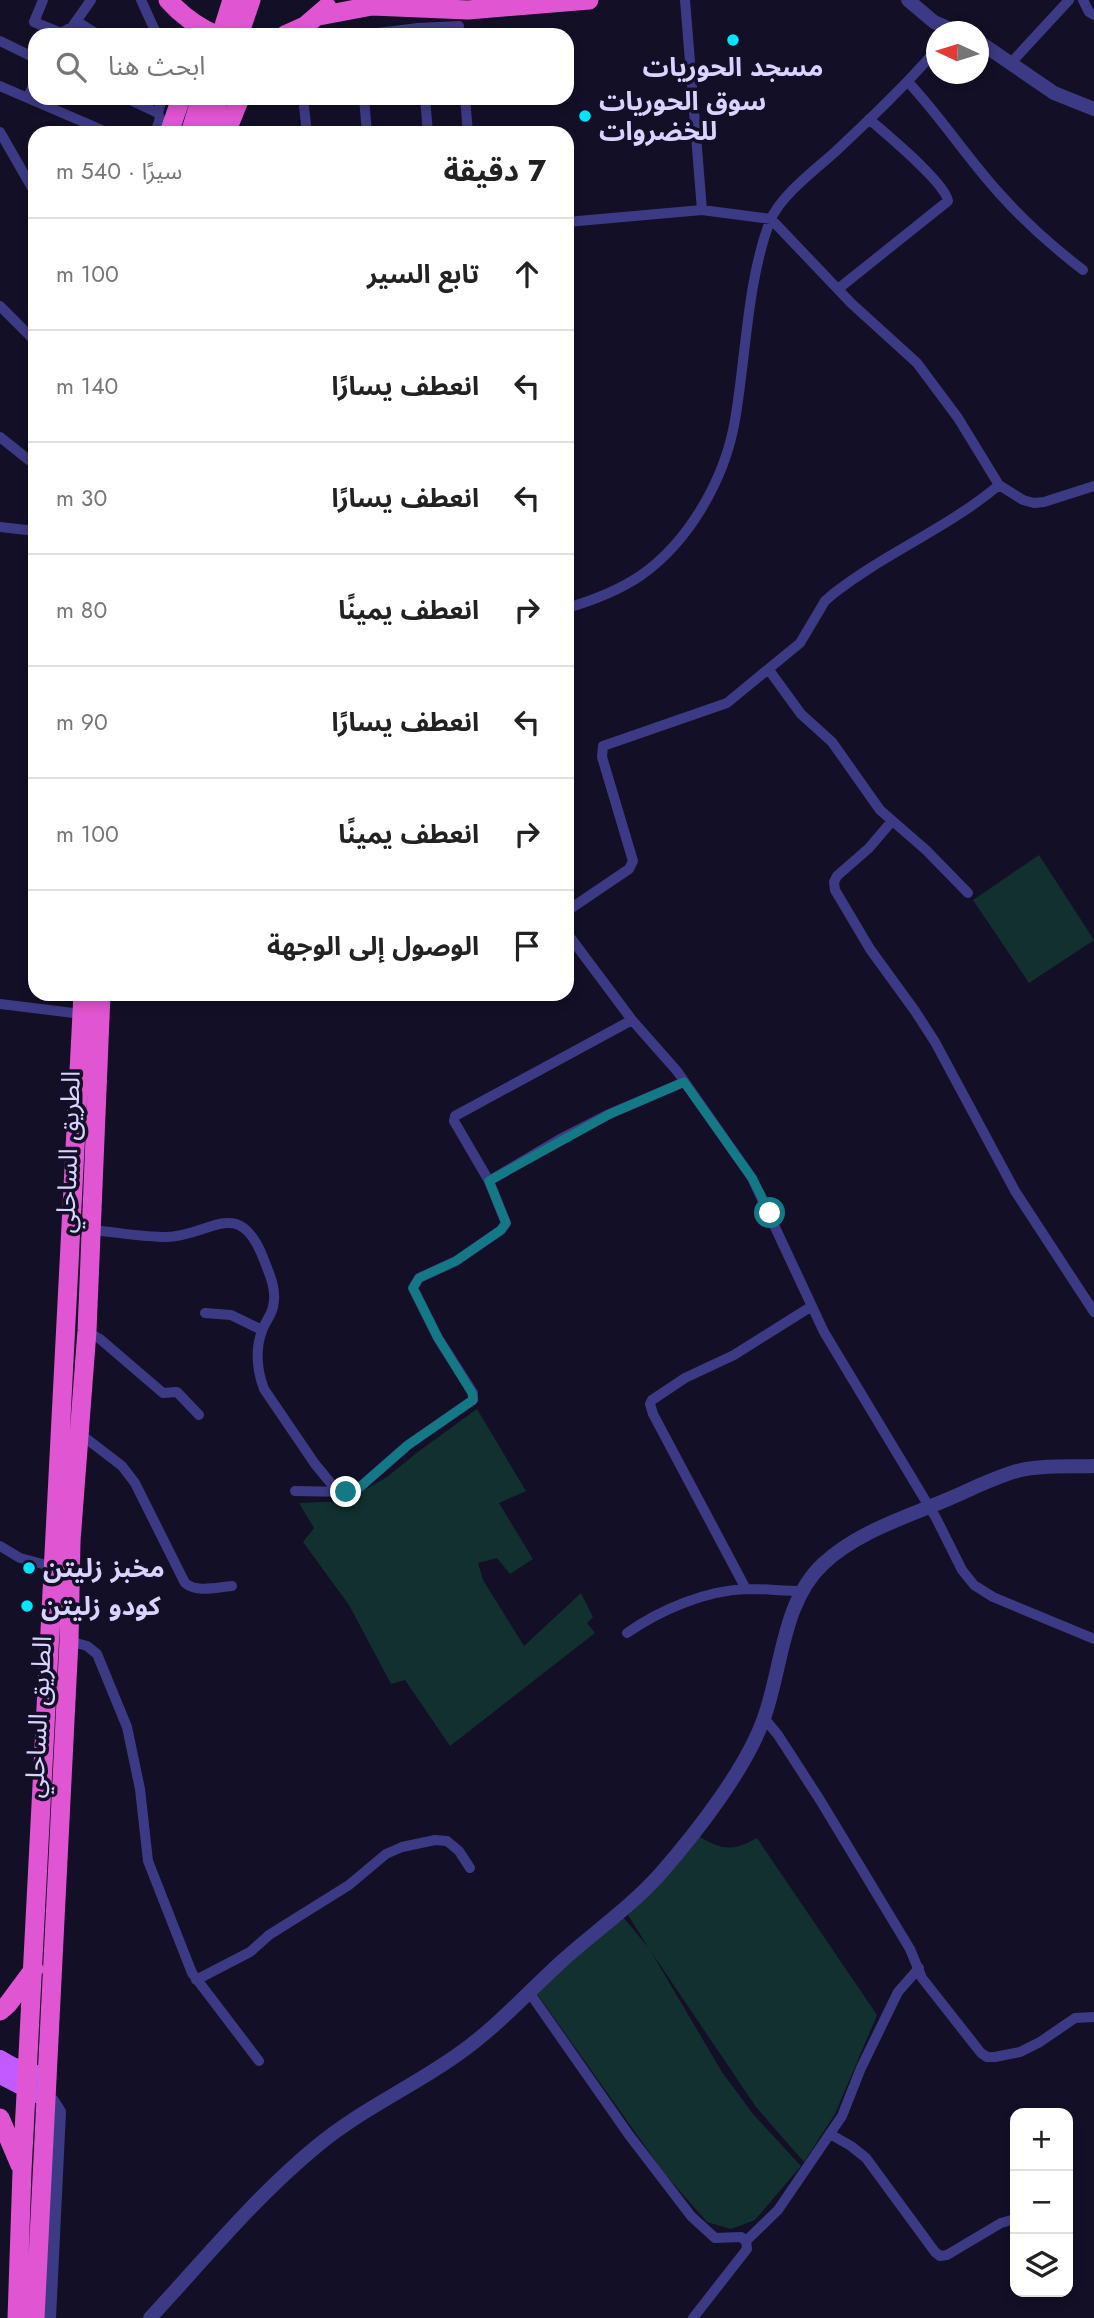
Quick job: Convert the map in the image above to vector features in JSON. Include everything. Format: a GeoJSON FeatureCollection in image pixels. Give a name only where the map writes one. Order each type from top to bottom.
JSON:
{"type":"FeatureCollection","features":[{"type":"Feature","properties":{"kind":"highway"},"geometry":{"type":"LineString","coordinates":[[168,0],[176,16],[196,28]]}},
{"type":"Feature","properties":{"kind":"highway"},"geometry":{"type":"LineString","coordinates":[[209,28],[232,0]]}},
{"type":"Feature","properties":{"kind":"highway"},"geometry":{"type":"LineString","coordinates":[[242,28],[251,0]]}},
{"type":"Feature","properties":{"kind":"highway"},"geometry":{"type":"LineString","coordinates":[[298,28],[319,16],[334,0]]}},
{"type":"Feature","properties":{"kind":"highway"},"geometry":{"type":"LineString","coordinates":[[319,16],[372,6],[459,24],[502,4],[589,0]]}},
{"type":"Feature","properties":{"kind":"highway"},"geometry":{"type":"LineString","coordinates":[[171,126],[179,105]]}},
{"type":"Feature","properties":{"kind":"highway"},"geometry":{"type":"LineString","coordinates":[[192,126],[199,105]]}},
{"type":"Feature","properties":{"kind":"highway"},"geometry":{"type":"LineString","coordinates":[[210,126],[217,105]]}},
{"type":"Feature","properties":{"kind":"highway"},"geometry":{"type":"LineString","coordinates":[[229,126],[237,105]]}},
{"type":"Feature","properties":{"kind":"highway","name":"الطريق الساحلي"},"geometry":{"type":"LineString","coordinates":[[34,2318],[37,2084],[34,1968],[54,1567],[68,1460],[77,1330],[91,1230],[101,1001]]}},
{"type":"Feature","properties":{"kind":"highway","name":"الطريق الساحلي"},"geometry":{"type":"LineString","coordinates":[[17,2318],[22,2171],[37,2084],[69,1641],[71,1541],[68,1460],[79,1433],[77,1330],[82,1004]]}},
{"type":"Feature","properties":{"kind":"highway"},"geometry":{"type":"LineString","coordinates":[[0,2011],[34,1968]]}},
{"type":"Feature","properties":{"kind":"highway"},"geometry":{"type":"LineString","coordinates":[[0,2118],[22,2171]]}},
{"type":"Feature","properties":{"kind":"main road"},"geometry":{"type":"LineString","coordinates":[[0,2059],[37,2084]]}},
{"type":"Feature","properties":{"kind":"main road"},"geometry":{"type":"LineString","coordinates":[[0,2075],[37,2084]]}},
{"type":"Feature","properties":{"kind":"street"},"geometry":{"type":"LineString","coordinates":[[42,0],[35,19],[36,23],[46,28]]}},
{"type":"Feature","properties":{"kind":"street"},"geometry":{"type":"LineString","coordinates":[[70,28],[91,0]]}},
{"type":"Feature","properties":{"kind":"street"},"geometry":{"type":"LineString","coordinates":[[141,0],[153,28]]}},
{"type":"Feature","properties":{"kind":"street"},"geometry":{"type":"LineString","coordinates":[[685,0],[702,211]]}},
{"type":"Feature","properties":{"kind":"street"},"geometry":{"type":"LineString","coordinates":[[908,0],[933,21]]}},
{"type":"Feature","properties":{"kind":"street"},"geometry":{"type":"LineString","coordinates":[[1010,64],[1069,0]]}},
{"type":"Feature","properties":{"kind":"street"},"geometry":{"type":"LineString","coordinates":[[1083,0],[1089,12],[1094,15]]}},
{"type":"Feature","properties":{"kind":"street"},"geometry":{"type":"LineString","coordinates":[[76,21],[88,28]]}},
{"type":"Feature","properties":{"kind":"street"},"geometry":{"type":"LineString","coordinates":[[439,28],[459,24]]}},
{"type":"Feature","properties":{"kind":"street"},"geometry":{"type":"LineString","coordinates":[[0,41],[28,55]]}},
{"type":"Feature","properties":{"kind":"street"},"geometry":{"type":"LineString","coordinates":[[989,49],[1054,93],[1094,108]]}},
{"type":"Feature","properties":{"kind":"street"},"geometry":{"type":"LineString","coordinates":[[574,605],[612,591],[640,576],[684,534],[723,465],[735,422],[759,261],[771,219],[790,194],[908,82],[926,61]]}},
{"type":"Feature","properties":{"kind":"street"},"geometry":{"type":"LineString","coordinates":[[908,82],[936,112],[998,192],[1051,245],[1083,270]]}},
{"type":"Feature","properties":{"kind":"street"},"geometry":{"type":"LineString","coordinates":[[0,86],[28,97]]}},
{"type":"Feature","properties":{"kind":"street"},"geometry":{"type":"LineString","coordinates":[[46,105],[93,126]]}},
{"type":"Feature","properties":{"kind":"street"},"geometry":{"type":"LineString","coordinates":[[141,105],[158,113]]}},
{"type":"Feature","properties":{"kind":"street"},"geometry":{"type":"LineString","coordinates":[[157,126],[160,105]]}},
{"type":"Feature","properties":{"kind":"street"},"geometry":{"type":"LineString","coordinates":[[304,105],[306,126]]}},
{"type":"Feature","properties":{"kind":"street"},"geometry":{"type":"LineString","coordinates":[[365,105],[366,126]]}},
{"type":"Feature","properties":{"kind":"street"},"geometry":{"type":"LineString","coordinates":[[426,105],[427,126]]}},
{"type":"Feature","properties":{"kind":"street"},"geometry":{"type":"LineString","coordinates":[[466,105],[467,126]]}},
{"type":"Feature","properties":{"kind":"street"},"geometry":{"type":"LineString","coordinates":[[838,289],[948,201],[948,196],[932,178],[869,119]]}},
{"type":"Feature","properties":{"kind":"street"},"geometry":{"type":"LineString","coordinates":[[0,132],[28,182]]}},
{"type":"Feature","properties":{"kind":"street"},"geometry":{"type":"LineString","coordinates":[[574,221],[702,211],[771,219],[838,289],[917,363],[958,418],[999,485],[1023,500],[1034,503],[1094,486]]}},
{"type":"Feature","properties":{"kind":"street"},"geometry":{"type":"LineString","coordinates":[[0,306],[28,334]]}},
{"type":"Feature","properties":{"kind":"street"},"geometry":{"type":"LineString","coordinates":[[0,437],[28,458]]}},
{"type":"Feature","properties":{"kind":"street"},"geometry":{"type":"LineString","coordinates":[[574,906],[629,869],[633,860],[602,757],[603,746],[727,703],[800,643],[825,601],[833,594],[896,551],[985,497],[999,485]]}},
{"type":"Feature","properties":{"kind":"street"},"geometry":{"type":"LineString","coordinates":[[0,527],[28,530]]}},
{"type":"Feature","properties":{"kind":"street"},"geometry":{"type":"LineString","coordinates":[[769,670],[801,714],[832,742],[880,810],[926,850],[968,893]]}},
{"type":"Feature","properties":{"kind":"street"},"geometry":{"type":"LineString","coordinates":[[892,821],[869,848],[837,876],[834,882],[835,890],[870,949],[935,1042],[1015,1191],[1094,1312]]}},
{"type":"Feature","properties":{"kind":"street"},"geometry":{"type":"LineString","coordinates":[[574,942],[632,1020],[661,1051],[752,1178],[824,1332],[943,1530],[962,1570],[974,1585],[993,1597],[1094,1639]]}},
{"type":"Feature","properties":{"kind":"street"},"geometry":{"type":"LineString","coordinates":[[0,1004],[82,1004]]}},
{"type":"Feature","properties":{"kind":"street"},"geometry":{"type":"LineString","coordinates":[[295,1491],[346,1492],[360,1487],[408,1445],[473,1400],[472,1393],[438,1338],[413,1288],[419,1278],[456,1261],[495,1235],[506,1223],[489,1181],[454,1121],[455,1116],[632,1020]]}},
{"type":"Feature","properties":{"kind":"street"},"geometry":{"type":"LineString","coordinates":[[489,1181],[597,1120],[684,1082]]}},
{"type":"Feature","properties":{"kind":"street"},"geometry":{"type":"LineString","coordinates":[[91,1230],[167,1237],[224,1222],[238,1224],[250,1233],[261,1251],[275,1292],[270,1318],[262,1330],[257,1360],[260,1378],[264,1389],[338,1492]]}},
{"type":"Feature","properties":{"kind":"street"},"geometry":{"type":"LineString","coordinates":[[746,1589],[650,1404],[652,1399],[685,1378],[734,1355],[812,1306]]}},
{"type":"Feature","properties":{"kind":"street"},"geometry":{"type":"LineString","coordinates":[[205,1313],[231,1315],[262,1330]]}},
{"type":"Feature","properties":{"kind":"street"},"geometry":{"type":"LineString","coordinates":[[77,1330],[100,1339],[163,1393],[177,1392],[199,1415]]}},
{"type":"Feature","properties":{"kind":"street"},"geometry":{"type":"LineString","coordinates":[[79,1433],[121,1466],[135,1483],[184,1583],[198,1588],[232,1586]]}},
{"type":"Feature","properties":{"kind":"street"},"geometry":{"type":"LineString","coordinates":[[150,2318],[283,2177],[317,2146],[491,2031],[529,1992],[658,1877],[735,1775],[753,1745],[764,1718],[790,1623],[802,1591],[823,1564],[884,1526],[1021,1470],[1094,1466]]}},
{"type":"Feature","properties":{"kind":"street"},"geometry":{"type":"LineString","coordinates":[[0,1546],[20,1558],[54,1567]]}},
{"type":"Feature","properties":{"kind":"street"},"geometry":{"type":"LineString","coordinates":[[627,1633],[668,1609],[710,1595],[746,1589],[802,1591]]}},
{"type":"Feature","properties":{"kind":"street"},"geometry":{"type":"LineString","coordinates":[[69,1641],[86,1646],[97,1654],[127,1727],[141,1789],[148,1861],[176,1936],[196,1980],[259,2061]]}},
{"type":"Feature","properties":{"kind":"street"},"geometry":{"type":"LineString","coordinates":[[764,1718],[820,1800],[910,1949],[931,1990],[968,2033],[981,2053],[987,2057],[1020,2052],[1075,2018],[1094,2017]]}},
{"type":"Feature","properties":{"kind":"street"},"geometry":{"type":"LineString","coordinates":[[196,1980],[250,1952],[269,1936],[349,1885],[386,1854],[402,1847],[435,1840],[447,1841],[470,1868]]}},
{"type":"Feature","properties":{"kind":"street"},"geometry":{"type":"LineString","coordinates":[[746,2241],[778,2210],[842,2116],[898,1992],[919,1968]]}},
{"type":"Feature","properties":{"kind":"street"},"geometry":{"type":"LineString","coordinates":[[529,1992],[629,2135],[691,2216],[715,2238],[741,2237],[746,2241],[747,2249],[740,2260],[693,2318]]}},
{"type":"Feature","properties":{"kind":"street"},"geometry":{"type":"LineString","coordinates":[[37,2084],[59,2112],[49,2318]]}},
{"type":"Feature","properties":{"kind":"street"},"geometry":{"type":"LineString","coordinates":[[830,2134],[866,2158],[914,2226],[940,2256],[947,2255],[1010,2220]]}},
{"type":"Feature","properties":{"kind":"green space"},"geometry":{"type":"Polygon","coordinates":[[[1039,855],[1094,940],[1029,983],[973,900],[1039,855]]]}},
{"type":"Feature","properties":{"kind":"green space"},"geometry":{"type":"Polygon","coordinates":[[[477,1409],[526,1491],[499,1503],[533,1559],[510,1574],[497,1558],[478,1563],[483,1580],[524,1646],[581,1593],[593,1617],[587,1623],[595,1633],[450,1746],[405,1680],[391,1684],[349,1605],[303,1542],[314,1528],[299,1503],[345,1501],[387,1477],[477,1409]]]}},
{"type":"Feature","properties":{"kind":"green space"},"geometry":{"type":"Polygon","coordinates":[[[696,1835],[726,1847],[740,1846],[757,1838],[877,2015],[835,2114],[804,2162],[756,2107],[650,1950],[722,2072],[753,2114],[801,2166],[755,2220],[731,2229],[707,2222],[664,2173],[535,1991],[623,1917],[648,1947],[628,1915],[696,1835]]]}},
{"type":"Feature","properties":{"kind":"place","name":"مسجد الحوريات"},"geometry":{"type":"Point","coordinates":[733,40]}},
{"type":"Feature","properties":{"kind":"place","name":"سوق الحوريات للخضروات"},"geometry":{"type":"Point","coordinates":[585,116]}},
{"type":"Feature","properties":{"kind":"place","name":"مخبز زليتن"},"geometry":{"type":"Point","coordinates":[29,1568]}},
{"type":"Feature","properties":{"kind":"place","name":"كودو زليتن"},"geometry":{"type":"Point","coordinates":[27,1606]}},
{"type":"Feature","properties":{"kind":"route"},"geometry":{"type":"LineString","coordinates":[[346,1492],[360,1487],[388,1460],[471,1404],[473,1400],[472,1393],[438,1338],[413,1288],[419,1278],[456,1261],[501,1230],[506,1223],[489,1181],[560,1139],[630,1104],[684,1082],[732,1147],[770,1213]]}}]}
